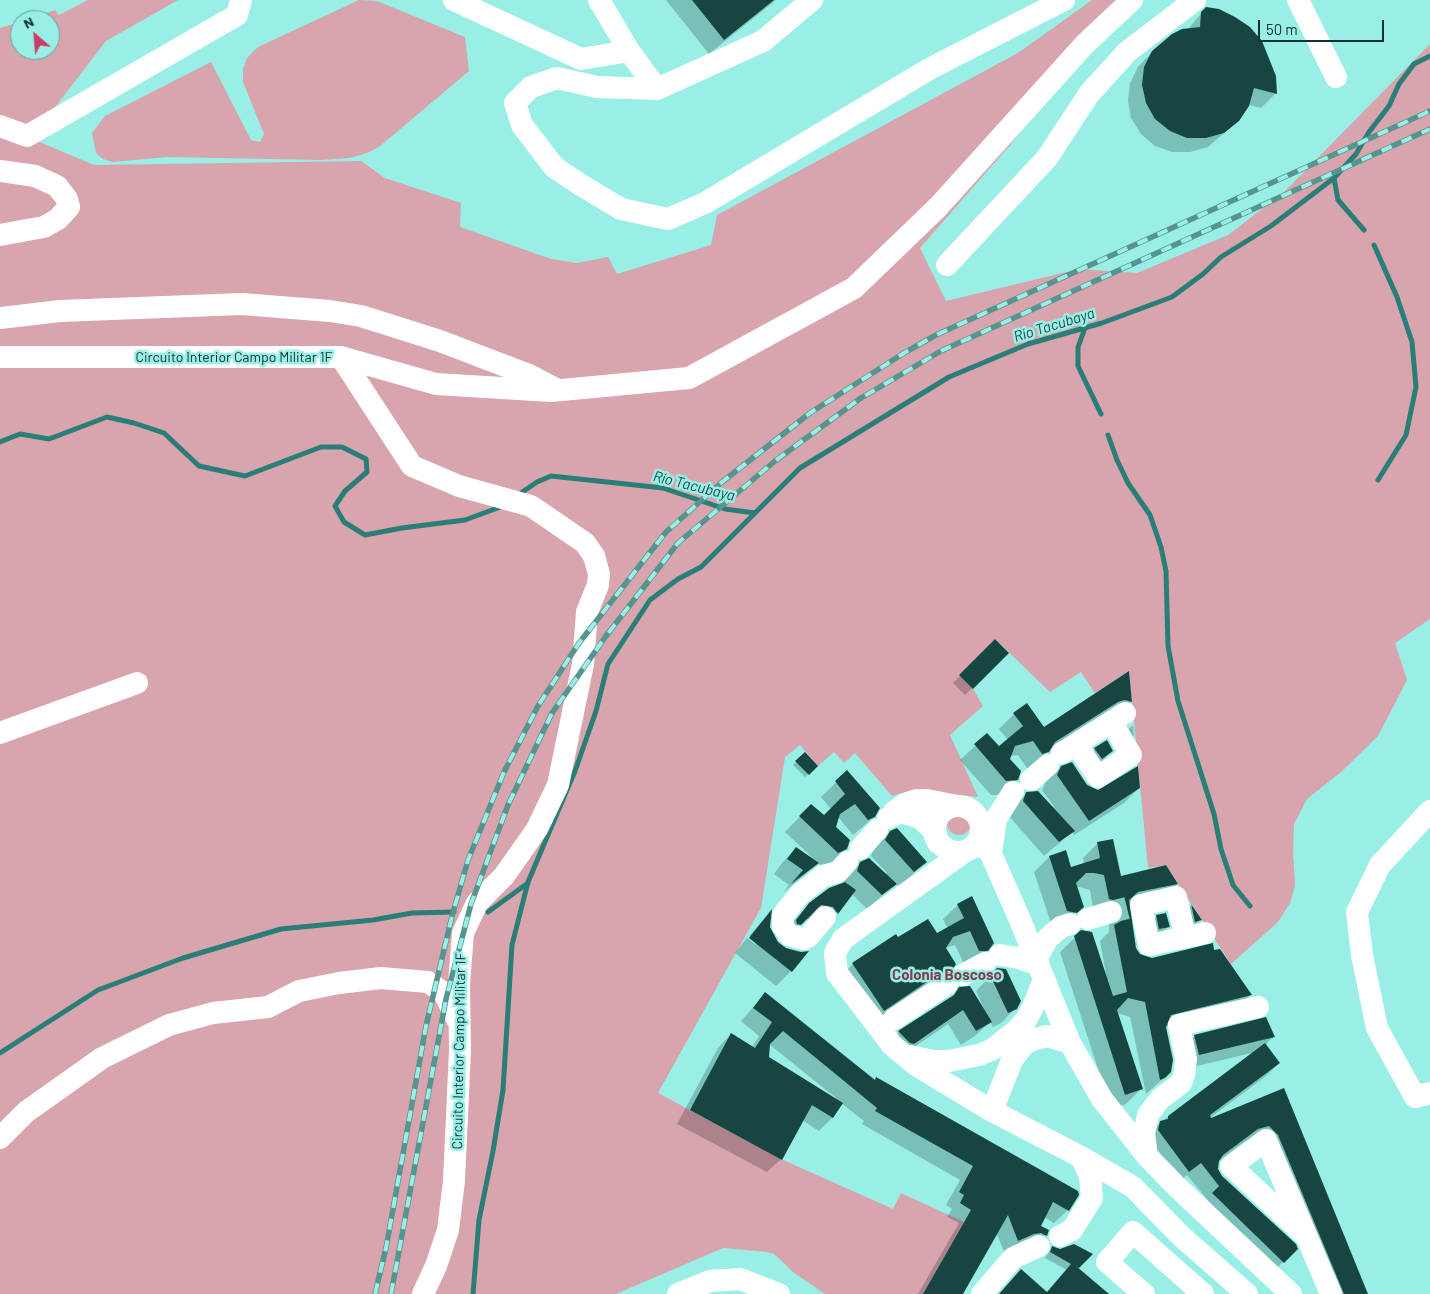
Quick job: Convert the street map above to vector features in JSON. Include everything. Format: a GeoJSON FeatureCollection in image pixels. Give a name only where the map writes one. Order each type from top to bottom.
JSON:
{"type":"FeatureCollection","features":[{"type":"Feature","properties":{"kind":"street"},"geometry":{"type":"LineString","coordinates":[[0,126],[27,136],[237,15],[241,0]]}},
{"type":"Feature","properties":{"kind":"street"},"geometry":{"type":"LineString","coordinates":[[454,0],[581,59],[628,51]]}},
{"type":"Feature","properties":{"kind":"street"},"geometry":{"type":"LineString","coordinates":[[599,0],[628,51],[657,89]]}},
{"type":"Feature","properties":{"kind":"street"},"geometry":{"type":"LineString","coordinates":[[812,0],[764,41],[657,89],[597,86],[558,78],[531,87],[515,102],[522,125],[554,167],[621,209],[668,219],[705,203],[931,68],[1064,0]]}},
{"type":"Feature","properties":{"kind":"street"},"geometry":{"type":"LineString","coordinates":[[341,357],[436,384],[558,390],[688,378],[854,288],[938,207],[1085,44],[1132,0]]}},
{"type":"Feature","properties":{"kind":"street"},"geometry":{"type":"LineString","coordinates":[[947,265],[1047,158],[1089,94],[1126,52],[1195,0]]}},
{"type":"Feature","properties":{"kind":"street"},"geometry":{"type":"LineString","coordinates":[[1298,0],[1336,76]]}},
{"type":"Feature","properties":{"kind":"street"},"geometry":{"type":"LineString","coordinates":[[0,171],[36,176],[57,186],[67,199],[69,207],[58,219],[44,227],[0,234]]}},
{"type":"Feature","properties":{"kind":"street"},"geometry":{"type":"LineString","coordinates":[[0,318],[60,311],[242,304],[330,311],[361,316],[440,341],[530,375],[558,390]]}},
{"type":"Feature","properties":{"kind":"street","name":"Circuito Interior Campo Militar 1F"},"geometry":{"type":"LineString","coordinates":[[0,357],[341,357],[412,466],[459,486],[531,506],[585,542],[597,563],[598,585],[587,612],[584,664],[562,770],[552,800],[513,865],[480,899],[466,922],[461,945],[454,1181],[448,1230],[436,1266],[423,1294]]}},
{"type":"Feature","properties":{"kind":"street"},"geometry":{"type":"LineString","coordinates":[[0,733],[138,684]]}},
{"type":"Feature","properties":{"kind":"street"},"geometry":{"type":"LineString","coordinates":[[1031,780],[1062,754],[1121,723],[1131,755],[1098,776],[1062,754]]}},
{"type":"Feature","properties":{"kind":"street"},"geometry":{"type":"LineString","coordinates":[[981,851],[947,850],[926,822],[912,814],[901,812],[888,818],[898,807],[917,800],[927,800],[973,809],[986,807],[1013,792],[996,819],[981,851],[931,874],[843,939],[835,952],[835,967],[840,979],[892,1045],[916,1065],[992,1111],[1082,1157],[1133,1187],[1181,1236],[1247,1294]]}},
{"type":"Feature","properties":{"kind":"street"},"geometry":{"type":"LineString","coordinates":[[962,807],[979,819],[981,851],[1020,920],[1070,1043],[1102,1099],[1147,1156],[1176,1186],[1291,1294]]}},
{"type":"Feature","properties":{"kind":"street"},"geometry":{"type":"LineString","coordinates":[[931,874],[938,855],[937,820],[942,813],[962,807]]}},
{"type":"Feature","properties":{"kind":"street"},"geometry":{"type":"LineString","coordinates":[[1430,811],[1380,865],[1357,912],[1362,955],[1377,1028],[1415,1097],[1430,1092]]}},
{"type":"Feature","properties":{"kind":"street"},"geometry":{"type":"LineString","coordinates":[[825,917],[808,937],[804,939],[789,935],[783,926],[784,915],[800,894],[823,876],[838,872],[877,830]]}},
{"type":"Feature","properties":{"kind":"street"},"geometry":{"type":"LineString","coordinates":[[1183,927],[1176,897],[1141,905],[1149,945],[1205,933]]}},
{"type":"Feature","properties":{"kind":"street"},"geometry":{"type":"LineString","coordinates":[[1088,919],[1124,909]]}},
{"type":"Feature","properties":{"kind":"street"},"geometry":{"type":"LineString","coordinates":[[892,1045],[904,1053],[934,1061],[949,1061],[979,1055],[993,1049],[1016,1031],[1034,1007],[1041,972],[1038,956],[1048,938],[1062,927],[1070,924],[1042,926],[1020,920]]}},
{"type":"Feature","properties":{"kind":"street"},"geometry":{"type":"LineString","coordinates":[[1020,920],[1013,942],[1000,955],[1019,958],[1041,972]]}},
{"type":"Feature","properties":{"kind":"street"},"geometry":{"type":"LineString","coordinates":[[894,1019],[955,979],[985,963]]}},
{"type":"Feature","properties":{"kind":"street"},"geometry":{"type":"LineString","coordinates":[[0,1138],[26,1112],[102,1058],[169,1025],[214,1013],[268,1007],[299,991],[339,982],[381,978],[428,982],[444,992],[460,1024]]}},
{"type":"Feature","properties":{"kind":"street"},"geometry":{"type":"LineString","coordinates":[[1147,1156],[1144,1134],[1150,1111],[1160,1099],[1180,1083],[1184,1075],[1186,1059],[1179,1024],[1258,1007]]}},
{"type":"Feature","properties":{"kind":"street"},"geometry":{"type":"LineString","coordinates":[[992,1111],[1012,1060],[1024,1044],[1040,1037],[1048,1036],[1070,1043]]}},
{"type":"Feature","properties":{"kind":"street"},"geometry":{"type":"LineString","coordinates":[[1102,1099],[1111,1104],[1130,1108],[1146,1106],[1160,1099]]}},
{"type":"Feature","properties":{"kind":"street"},"geometry":{"type":"LineString","coordinates":[[1082,1157],[1090,1176],[1092,1198]]}},
{"type":"Feature","properties":{"kind":"street"},"geometry":{"type":"LineString","coordinates":[[1060,1236],[1072,1230],[1092,1198],[1108,1187],[1128,1185]]}},
{"type":"Feature","properties":{"kind":"street"},"geometry":{"type":"LineString","coordinates":[[1154,1209],[1176,1186]]}},
{"type":"Feature","properties":{"kind":"street"},"geometry":{"type":"LineString","coordinates":[[1144,1294],[1107,1262],[1133,1232],[1203,1294]]}},
{"type":"Feature","properties":{"kind":"street"},"geometry":{"type":"LineString","coordinates":[[1306,1236],[1331,1294]]}},
{"type":"Feature","properties":{"kind":"street"},"geometry":{"type":"LineString","coordinates":[[982,1294],[1013,1258],[1038,1246]]}},
{"type":"Feature","properties":{"kind":"street"},"geometry":{"type":"LineString","coordinates":[[678,1294],[740,1279],[778,1294]]}},
{"type":"Feature","properties":{"kind":"shaded area"},"geometry":{"type":"Polygon","coordinates":[[[88,0],[178,0],[106,41],[46,119],[37,141],[94,165],[361,161],[385,178],[461,203],[460,227],[551,259],[577,263],[608,257],[617,274],[711,245],[717,215],[1018,53],[1092,0],[1123,0],[1011,144],[920,248],[946,301],[1079,269],[1137,273],[1228,235],[1284,192],[1430,44],[1430,619],[1395,643],[1407,680],[1378,736],[1341,772],[1307,799],[1294,824],[1295,886],[1290,903],[1278,922],[1231,964],[1166,865],[1148,868],[1129,671],[1095,693],[1081,672],[1050,692],[995,639],[959,675],[973,689],[983,706],[950,735],[978,797],[913,790],[892,796],[855,753],[844,763],[834,752],[818,766],[800,745],[785,757],[761,908],[658,1093],[781,1159],[893,1209],[901,1193],[964,1222],[923,1294],[825,1294],[793,1272],[774,1254],[723,1248],[616,1294],[0,1294],[0,28],[10,25],[10,60],[60,60],[60,14],[88,0]]]}},
{"type":"Feature","properties":{"kind":"shaded area"},"geometry":{"type":"Polygon","coordinates":[[[359,0],[377,1],[465,37],[469,71],[379,147],[350,158],[321,160],[168,157],[113,162],[103,159],[96,153],[92,133],[105,116],[211,62],[251,140],[260,142],[264,134],[243,82],[243,69],[247,58],[258,47],[359,0]]]}},
{"type":"Feature","properties":{"kind":"shaded area"},"geometry":{"type":"Polygon","coordinates":[[[959,811],[968,814],[971,823],[968,832],[959,835],[950,832],[947,823],[950,814],[959,811]]]}},
{"type":"Feature","properties":{"kind":"building"},"geometry":{"type":"Polygon","coordinates":[[[692,0],[774,0],[724,40],[692,0]]]}},
{"type":"Feature","properties":{"kind":"building"},"geometry":{"type":"Polygon","coordinates":[[[1206,7],[1219,9],[1235,17],[1250,27],[1262,41],[1276,76],[1277,94],[1254,88],[1249,106],[1239,121],[1224,133],[1206,138],[1187,138],[1170,131],[1155,119],[1146,103],[1142,85],[1144,67],[1152,51],[1172,34],[1182,29],[1200,27],[1201,12],[1206,7]]]}},
{"type":"Feature","properties":{"kind":"building"},"geometry":{"type":"Polygon","coordinates":[[[995,639],[1009,653],[973,689],[959,675],[995,639]]]}},
{"type":"Feature","properties":{"kind":"building"},"geometry":{"type":"Polygon","coordinates":[[[1129,671],[1132,702],[1125,700],[1118,702],[1055,742],[1049,752],[1042,754],[1033,741],[1015,746],[1010,759],[1021,771],[1018,780],[1006,781],[974,744],[987,733],[999,746],[1023,726],[1013,713],[1027,703],[1044,727],[1129,671]]]}},
{"type":"Feature","properties":{"kind":"building"},"geometry":{"type":"Polygon","coordinates":[[[1107,740],[1113,751],[1102,759],[1094,748],[1107,740]]]}},
{"type":"Feature","properties":{"kind":"building"},"geometry":{"type":"Polygon","coordinates":[[[805,752],[818,766],[809,775],[795,761],[805,752]]]}},
{"type":"Feature","properties":{"kind":"building"},"geometry":{"type":"Polygon","coordinates":[[[1072,762],[1087,785],[1098,790],[1138,766],[1140,788],[1089,821],[1057,775],[1061,766],[1072,762]]]}},
{"type":"Feature","properties":{"kind":"building"},"geometry":{"type":"Polygon","coordinates":[[[847,770],[880,808],[875,817],[868,820],[855,804],[840,814],[836,827],[850,840],[847,849],[838,853],[799,816],[811,804],[824,815],[845,794],[835,781],[847,770]]]}},
{"type":"Feature","properties":{"kind":"building"},"geometry":{"type":"Polygon","coordinates":[[[1038,791],[1075,831],[1059,842],[1023,801],[1026,792],[1038,791]]]}},
{"type":"Feature","properties":{"kind":"building"},"geometry":{"type":"Polygon","coordinates":[[[897,828],[927,862],[914,872],[885,840],[890,831],[897,828]]]}},
{"type":"Feature","properties":{"kind":"building"},"geometry":{"type":"Polygon","coordinates":[[[1113,839],[1121,876],[1166,865],[1178,884],[1138,892],[1129,900],[1136,948],[1140,954],[1152,958],[1213,943],[1214,950],[1220,949],[1252,995],[1171,1015],[1166,1027],[1173,1060],[1171,1072],[1160,1080],[1145,1002],[1128,998],[1117,1010],[1143,1089],[1125,1095],[1074,936],[1081,930],[1092,932],[1113,996],[1127,992],[1114,925],[1121,921],[1124,914],[1123,908],[1120,902],[1109,899],[1104,875],[1086,873],[1076,883],[1084,907],[1077,913],[1067,911],[1049,856],[1066,850],[1071,867],[1100,858],[1097,842],[1113,839]]]}},
{"type":"Feature","properties":{"kind":"building"},"geometry":{"type":"Polygon","coordinates":[[[796,847],[819,863],[791,884],[803,870],[787,859],[796,847]]]}},
{"type":"Feature","properties":{"kind":"building"},"geometry":{"type":"Polygon","coordinates":[[[869,858],[897,884],[882,895],[857,871],[860,862],[869,858]]]}},
{"type":"Feature","properties":{"kind":"building"},"geometry":{"type":"Polygon","coordinates":[[[845,882],[856,890],[838,914],[833,907],[821,905],[801,925],[797,924],[796,920],[809,903],[829,888],[845,882]]]}},
{"type":"Feature","properties":{"kind":"building"},"geometry":{"type":"Polygon","coordinates":[[[972,896],[994,943],[988,951],[979,951],[970,931],[953,937],[946,948],[956,964],[951,972],[940,973],[884,1011],[852,963],[896,934],[898,937],[928,919],[937,933],[964,918],[957,904],[972,896]]]}},
{"type":"Feature","properties":{"kind":"building"},"geometry":{"type":"Polygon","coordinates":[[[1191,904],[1202,920],[1195,922],[1191,904]]]}},
{"type":"Feature","properties":{"kind":"building"},"geometry":{"type":"Polygon","coordinates":[[[772,909],[770,927],[778,942],[786,948],[801,952],[809,951],[792,972],[749,938],[772,909]]]}},
{"type":"Feature","properties":{"kind":"building"},"geometry":{"type":"Polygon","coordinates":[[[1166,913],[1170,927],[1159,929],[1156,915],[1166,913]]]}},
{"type":"Feature","properties":{"kind":"building"},"geometry":{"type":"Polygon","coordinates":[[[997,968],[1006,969],[1021,1001],[1017,1009],[1008,1013],[990,975],[997,968]]]}},
{"type":"Feature","properties":{"kind":"building"},"geometry":{"type":"Polygon","coordinates":[[[970,986],[992,1022],[976,1031],[963,1010],[914,1044],[910,1043],[898,1031],[954,995],[959,987],[970,986]]]}},
{"type":"Feature","properties":{"kind":"building"},"geometry":{"type":"Polygon","coordinates":[[[765,992],[875,1080],[876,1077],[1078,1191],[1079,1195],[1069,1211],[1053,1202],[1041,1226],[1049,1230],[1047,1236],[1041,1233],[1034,1234],[1018,1241],[1008,1215],[963,1294],[923,1294],[971,1210],[960,1203],[964,1195],[959,1192],[973,1166],[875,1111],[877,1108],[783,1031],[770,1044],[769,1057],[843,1103],[833,1118],[812,1105],[782,1160],[690,1110],[731,1033],[755,1048],[772,1022],[753,1008],[765,992]]]}},
{"type":"Feature","properties":{"kind":"building"},"geometry":{"type":"Polygon","coordinates":[[[1266,1017],[1275,1037],[1199,1055],[1194,1035],[1266,1017]]]}},
{"type":"Feature","properties":{"kind":"building"},"geometry":{"type":"Polygon","coordinates":[[[1265,1043],[1280,1063],[1210,1115],[1211,1118],[1284,1088],[1368,1294],[1344,1294],[1278,1135],[1269,1126],[1258,1129],[1223,1155],[1219,1161],[1218,1169],[1222,1176],[1296,1244],[1298,1249],[1284,1263],[1212,1193],[1219,1186],[1201,1163],[1189,1172],[1158,1130],[1160,1121],[1168,1119],[1168,1116],[1265,1043]]]}},
{"type":"Feature","properties":{"kind":"building"},"geometry":{"type":"Polygon","coordinates":[[[1074,1244],[1093,1254],[1079,1268],[1076,1266],[1109,1294],[999,1294],[1021,1269],[1047,1292],[1071,1264],[1050,1252],[1052,1246],[1060,1249],[1074,1244]]]}},
{"type":"Feature","properties":{"kind":"waterway"},"geometry":{"type":"LineString","coordinates":[[473,1294],[479,1220],[503,1090],[512,945],[528,882],[575,771],[596,711],[608,664],[650,600],[678,579],[701,567],[800,468],[949,377],[1028,344],[1102,323],[1172,297],[1203,274],[1221,257],[1271,226],[1334,178],[1356,154],[1369,132],[1389,106],[1399,84],[1414,64],[1430,56]]}},
{"type":"Feature","properties":{"kind":"waterway"},"geometry":{"type":"LineString","coordinates":[[1334,178],[1338,200],[1364,230]]}},
{"type":"Feature","properties":{"kind":"waterway"},"geometry":{"type":"LineString","coordinates":[[1374,245],[1397,297],[1412,342],[1416,387],[1406,435],[1378,480]]}},
{"type":"Feature","properties":{"kind":"waterway"},"geometry":{"type":"LineString","coordinates":[[1085,328],[1078,347],[1078,366],[1101,414]]}},
{"type":"Feature","properties":{"kind":"waterway","name":"Río Tacubaya"},"geometry":{"type":"LineString","coordinates":[[0,442],[20,434],[49,439],[107,417],[134,423],[164,433],[199,466],[245,476],[321,447],[342,447],[366,459],[367,472],[345,491],[335,506],[344,522],[365,535],[465,520],[503,506]]}},
{"type":"Feature","properties":{"kind":"waterway"},"geometry":{"type":"LineString","coordinates":[[1108,435],[1128,483],[1150,515],[1161,547],[1166,571],[1168,646],[1178,701],[1214,814],[1221,849],[1233,885],[1250,906]]}},
{"type":"Feature","properties":{"kind":"waterway","name":"Río Tacubaya"},"geometry":{"type":"LineString","coordinates":[[518,495],[537,482],[551,476],[663,488],[725,509],[755,513]]}},
{"type":"Feature","properties":{"kind":"waterway"},"geometry":{"type":"LineString","coordinates":[[488,912],[528,883]]}},
{"type":"Feature","properties":{"kind":"waterway"},"geometry":{"type":"LineString","coordinates":[[0,1053],[98,990],[183,958],[281,929],[373,920],[412,913],[454,912]]}},
{"type":"Feature","properties":{"kind":"tunnel"},"geometry":{"type":"LineString","coordinates":[[1111,912],[1127,908]]}},
{"type":"Feature","properties":{"kind":"railway"},"geometry":{"type":"LineString","coordinates":[[375,1294],[386,1248],[426,1026],[452,916],[468,860],[504,772],[538,706],[579,643],[666,532],[722,482],[810,413],[904,353],[936,335],[1430,111]]}},
{"type":"Feature","properties":{"kind":"railway"},"geometry":{"type":"LineString","coordinates":[[391,1294],[446,999],[471,904],[508,805],[552,713],[606,636],[678,543],[775,461],[861,398],[941,351],[1430,129]]}},
{"type":"Feature","properties":{"kind":"district","name":"Colonia Boscoso"},"geometry":{"type":"Point","coordinates":[947,975]}}]}
